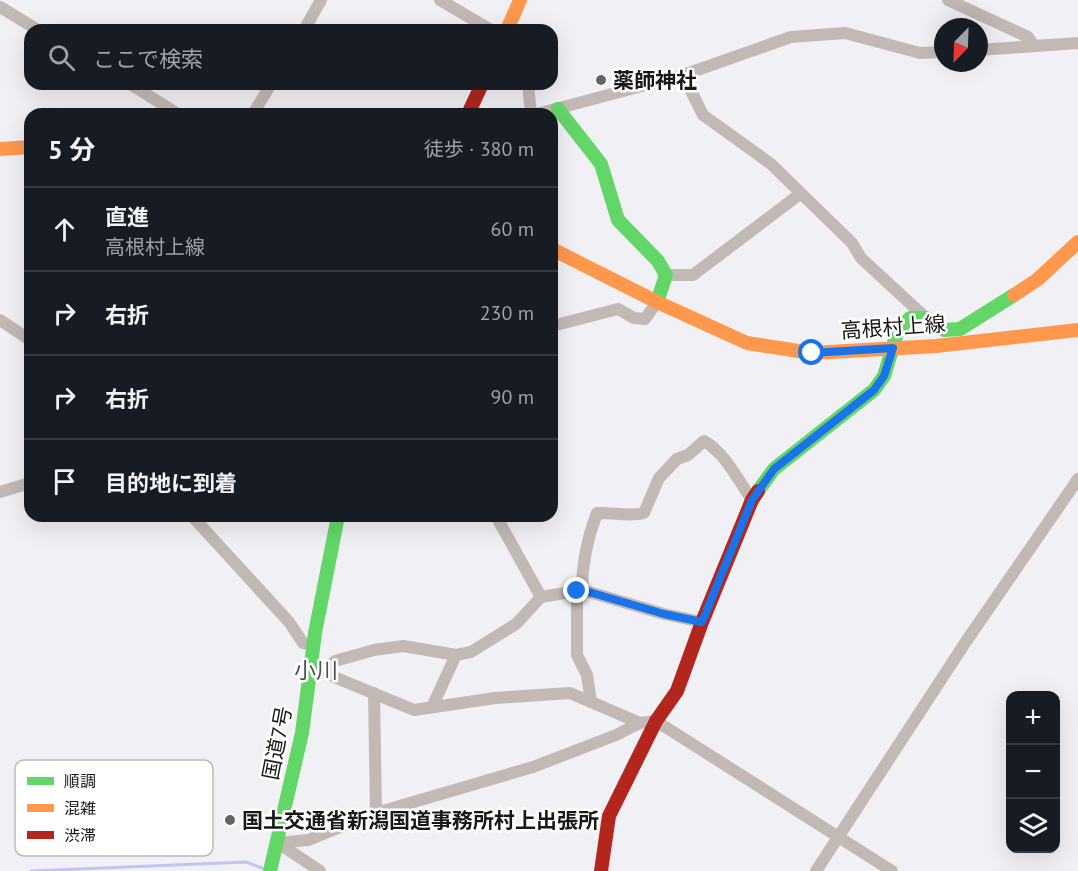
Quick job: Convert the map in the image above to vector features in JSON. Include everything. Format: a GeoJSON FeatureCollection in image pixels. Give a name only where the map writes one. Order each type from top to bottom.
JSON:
{"type":"FeatureCollection","features":[{"type":"Feature","properties":{"kind":"main road"},"geometry":{"type":"LineString","coordinates":[[510,24],[520,0]]}},
{"type":"Feature","properties":{"kind":"main road"},"geometry":{"type":"LineString","coordinates":[[471,108],[479,90]]}},
{"type":"Feature","properties":{"kind":"main road"},"geometry":{"type":"LineString","coordinates":[[558,109],[601,164],[618,220],[658,261],[666,275],[657,302]]}},
{"type":"Feature","properties":{"kind":"main road"},"geometry":{"type":"LineString","coordinates":[[0,149],[24,147]]}},
{"type":"Feature","properties":{"kind":"main road"},"geometry":{"type":"LineString","coordinates":[[600,871],[609,816],[620,790],[656,721],[677,691],[702,622],[752,500],[774,469],[874,390],[884,376],[898,330],[910,318],[926,318],[944,330],[960,329],[1037,280],[1078,242]]}},
{"type":"Feature","properties":{"kind":"main road","name":"高根村上線"},"geometry":{"type":"LineString","coordinates":[[558,252],[657,302],[747,343],[812,353],[936,346],[1078,330]]}},
{"type":"Feature","properties":{"kind":"main road","name":"国道7号"},"geometry":{"type":"LineString","coordinates":[[270,871],[302,733],[310,666],[337,522]]}},
{"type":"Feature","properties":{"kind":"street"},"geometry":{"type":"LineString","coordinates":[[307,24],[321,0]]}},
{"type":"Feature","properties":{"kind":"street"},"geometry":{"type":"LineString","coordinates":[[440,0],[481,24]]}},
{"type":"Feature","properties":{"kind":"street"},"geometry":{"type":"LineString","coordinates":[[948,0],[1028,38],[1034,46]]}},
{"type":"Feature","properties":{"kind":"street"},"geometry":{"type":"LineString","coordinates":[[0,7],[28,24]]}},
{"type":"Feature","properties":{"kind":"street"},"geometry":{"type":"LineString","coordinates":[[558,109],[683,75],[791,37],[845,33],[920,53],[934,52]]}},
{"type":"Feature","properties":{"kind":"street"},"geometry":{"type":"LineString","coordinates":[[988,49],[1078,43]]}},
{"type":"Feature","properties":{"kind":"street"},"geometry":{"type":"LineString","coordinates":[[683,75],[703,116],[771,164],[852,243],[861,258],[926,318]]}},
{"type":"Feature","properties":{"kind":"street"},"geometry":{"type":"LineString","coordinates":[[140,90],[168,108]]}},
{"type":"Feature","properties":{"kind":"street"},"geometry":{"type":"LineString","coordinates":[[257,108],[267,90]]}},
{"type":"Feature","properties":{"kind":"street"},"geometry":{"type":"LineString","coordinates":[[529,90],[530,108]]}},
{"type":"Feature","properties":{"kind":"street"},"geometry":{"type":"LineString","coordinates":[[666,275],[693,275],[800,194]]}},
{"type":"Feature","properties":{"kind":"street"},"geometry":{"type":"LineString","coordinates":[[558,324],[618,309],[634,318],[645,319],[657,302]]}},
{"type":"Feature","properties":{"kind":"street"},"geometry":{"type":"LineString","coordinates":[[0,320],[24,336]]}},
{"type":"Feature","properties":{"kind":"street"},"geometry":{"type":"LineString","coordinates":[[591,702],[587,675],[577,655],[579,590],[588,537],[597,513],[614,512],[633,516],[644,513],[659,478],[677,459],[688,455],[704,441],[713,446],[752,500]]}},
{"type":"Feature","properties":{"kind":"street"},"geometry":{"type":"LineString","coordinates":[[816,871],[966,643],[1078,479]]}},
{"type":"Feature","properties":{"kind":"street"},"geometry":{"type":"LineString","coordinates":[[0,492],[24,485]]}},
{"type":"Feature","properties":{"kind":"street"},"geometry":{"type":"LineString","coordinates":[[197,522],[289,622],[303,643],[314,645]]}},
{"type":"Feature","properties":{"kind":"street"},"geometry":{"type":"LineString","coordinates":[[499,522],[541,597]]}},
{"type":"Feature","properties":{"kind":"street"},"geometry":{"type":"LineString","coordinates":[[326,670],[335,662],[374,650],[403,646],[456,655],[471,652],[516,624],[541,597],[579,590],[664,614],[702,622]]}},
{"type":"Feature","properties":{"kind":"street"},"geometry":{"type":"LineString","coordinates":[[432,707],[456,655]]}},
{"type":"Feature","properties":{"kind":"street"},"geometry":{"type":"LineString","coordinates":[[310,666],[326,670],[334,677],[414,710],[495,699],[570,693],[640,723]]}},
{"type":"Feature","properties":{"kind":"street"},"geometry":{"type":"LineString","coordinates":[[374,693],[376,813]]}},
{"type":"Feature","properties":{"kind":"street"},"geometry":{"type":"LineString","coordinates":[[278,843],[308,840],[376,813],[533,767],[616,735],[640,723],[656,721],[892,871]]}},
{"type":"Feature","properties":{"kind":"street"},"geometry":{"type":"LineString","coordinates":[[278,843],[320,871]]}},
{"type":"Feature","properties":{"kind":"waterway"},"geometry":{"type":"LineString","coordinates":[[31,871],[246,862],[262,868]]}},
{"type":"Feature","properties":{"kind":"traffic: fast"},"geometry":{"type":"LineString","coordinates":[[558,109],[601,164],[618,220],[658,261],[666,275],[657,302]]}},
{"type":"Feature","properties":{"kind":"traffic: fast"},"geometry":{"type":"LineString","coordinates":[[758,491],[774,469],[874,390],[884,376],[898,330],[910,318],[926,318],[944,330],[960,329],[1014,295]]}},
{"type":"Feature","properties":{"kind":"traffic: fast"},"geometry":{"type":"LineString","coordinates":[[270,871],[302,733],[315,633],[337,522]]}},
{"type":"Feature","properties":{"kind":"traffic: slow"},"geometry":{"type":"LineString","coordinates":[[510,24],[520,0]]}},
{"type":"Feature","properties":{"kind":"traffic: slow"},"geometry":{"type":"LineString","coordinates":[[0,149],[24,147]]}},
{"type":"Feature","properties":{"kind":"traffic: slow"},"geometry":{"type":"LineString","coordinates":[[1014,295],[1037,280],[1078,242]]}},
{"type":"Feature","properties":{"kind":"traffic: slow"},"geometry":{"type":"LineString","coordinates":[[558,252],[657,302],[747,343],[812,353],[936,346],[1078,330]]}},
{"type":"Feature","properties":{"kind":"traffic: jam"},"geometry":{"type":"LineString","coordinates":[[471,108],[479,90]]}},
{"type":"Feature","properties":{"kind":"traffic: jam"},"geometry":{"type":"LineString","coordinates":[[601,871],[609,816],[656,721],[677,691],[702,622],[752,500],[758,491]]}},
{"type":"Feature","properties":{"kind":"place","name":"薬師神社"},"geometry":{"type":"Point","coordinates":[601,80]}},
{"type":"Feature","properties":{"kind":"place","name":"国土交通省新潟国道事務所村上出張所"},"geometry":{"type":"Point","coordinates":[230,820]}},
{"type":"Feature","properties":{"kind":"district","name":"小川"},"geometry":{"type":"Point","coordinates":[316,670]}},
{"type":"Feature","properties":{"kind":"route"},"geometry":{"type":"LineString","coordinates":[[577,591],[582,590],[664,614],[702,622],[752,500],[762,485],[774,469],[874,390],[884,376],[893,348],[812,353]]}}]}
